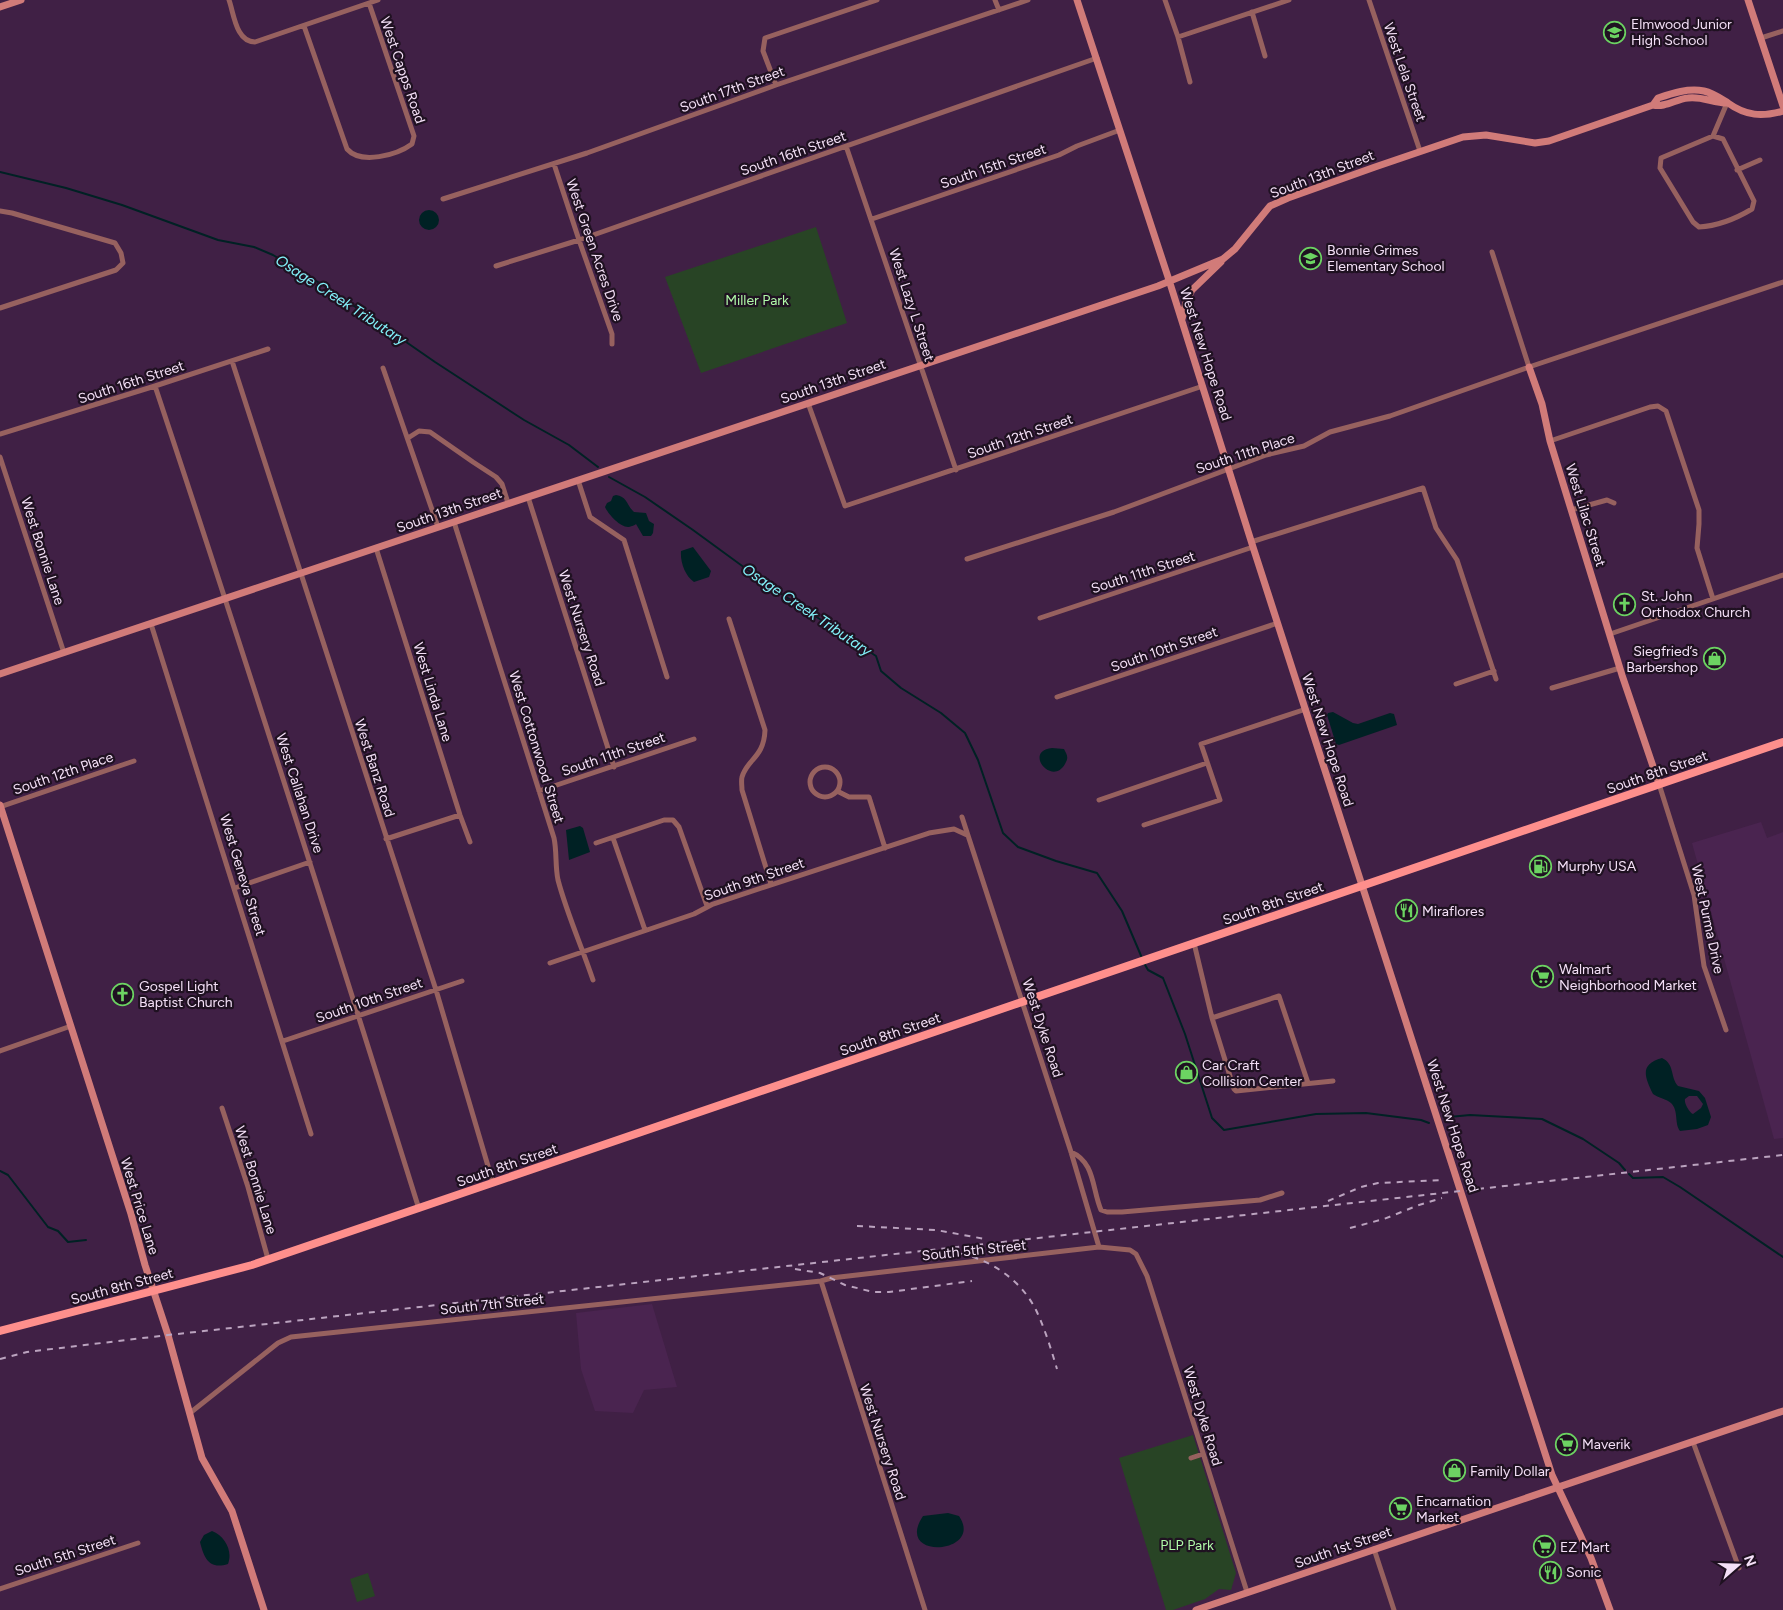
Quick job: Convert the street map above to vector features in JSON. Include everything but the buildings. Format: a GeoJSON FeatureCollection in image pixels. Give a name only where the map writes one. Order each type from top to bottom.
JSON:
{"type":"FeatureCollection","features":[{"type":"Feature","properties":{"kind":"main road","name":"South 8th Street"},"geometry":{"type":"LineString","coordinates":[[0,1331],[268,1259],[1783,742]]}},
{"type":"Feature","properties":{"kind":"street"},"geometry":{"type":"LineString","coordinates":[[0,7],[21,0]]}},
{"type":"Feature","properties":{"kind":"street"},"geometry":{"type":"LineString","coordinates":[[229,0],[240,34],[245,40],[255,42],[378,0]]}},
{"type":"Feature","properties":{"kind":"street"},"geometry":{"type":"LineString","coordinates":[[776,85],[763,51],[765,38],[877,0]]}},
{"type":"Feature","properties":{"kind":"street"},"geometry":{"type":"LineString","coordinates":[[995,0],[999,10]]}},
{"type":"Feature","properties":{"kind":"street","name":"South 17th Street"},"geometry":{"type":"LineString","coordinates":[[443,199],[554,164],[776,85],[1028,0]]}},
{"type":"Feature","properties":{"kind":"street","name":"West New Hope Road"},"geometry":{"type":"LineString","coordinates":[[1077,0],[1182,320],[1252,545],[1492,1291],[1558,1487],[1591,1558],[1610,1610]]}},
{"type":"Feature","properties":{"kind":"street"},"geometry":{"type":"LineString","coordinates":[[1165,0],[1178,37],[1190,82]]}},
{"type":"Feature","properties":{"kind":"street"},"geometry":{"type":"LineString","coordinates":[[1178,37],[1288,0]]}},
{"type":"Feature","properties":{"kind":"street","name":"West Lela Street"},"geometry":{"type":"LineString","coordinates":[[1369,0],[1420,151]]}},
{"type":"Feature","properties":{"kind":"street"},"geometry":{"type":"LineString","coordinates":[[1748,0],[1783,106]]}},
{"type":"Feature","properties":{"kind":"street","name":"West Capps Road"},"geometry":{"type":"LineString","coordinates":[[304,26],[344,145],[351,153],[359,157],[372,158],[400,150],[412,144],[414,136],[369,3]]}},
{"type":"Feature","properties":{"kind":"street"},"geometry":{"type":"LineString","coordinates":[[1252,12],[1265,56]]}},
{"type":"Feature","properties":{"kind":"street"},"geometry":{"type":"LineString","coordinates":[[1761,38],[1783,31]]}},
{"type":"Feature","properties":{"kind":"street","name":"South 16th Street"},"geometry":{"type":"LineString","coordinates":[[496,266],[579,240],[1097,58]]}},
{"type":"Feature","properties":{"kind":"street","name":"South 13th Street"},"geometry":{"type":"LineString","coordinates":[[0,674],[1120,299],[1223,259],[1235,249],[1270,206],[1420,151],[1474,135],[1494,136],[1535,143],[1549,141],[1653,105],[1658,98],[1682,91],[1704,91],[1720,97],[1727,103],[1751,115],[1764,116],[1783,111]]}},
{"type":"Feature","properties":{"kind":"street"},"geometry":{"type":"LineString","coordinates":[[1713,136],[1727,103]]}},
{"type":"Feature","properties":{"kind":"street","name":"South 15th Street"},"geometry":{"type":"LineString","coordinates":[[872,219],[1059,156],[1077,146],[1120,130]]}},
{"type":"Feature","properties":{"kind":"street"},"geometry":{"type":"LineString","coordinates":[[1713,136],[1723,139],[1737,170],[1754,201],[1752,209],[1744,214],[1708,227],[1699,227],[1693,222],[1660,168],[1661,158],[1713,136]]}},
{"type":"Feature","properties":{"kind":"street","name":"West Lazy L Street"},"geometry":{"type":"LineString","coordinates":[[846,146],[956,470]]}},
{"type":"Feature","properties":{"kind":"street"},"geometry":{"type":"LineString","coordinates":[[1737,170],[1760,160]]}},
{"type":"Feature","properties":{"kind":"street","name":"West Green Acres Drive"},"geometry":{"type":"LineString","coordinates":[[554,164],[612,334],[612,344]]}},
{"type":"Feature","properties":{"kind":"street"},"geometry":{"type":"LineString","coordinates":[[0,211],[115,242],[121,253],[123,263],[116,270],[0,308]]}},
{"type":"Feature","properties":{"kind":"street","name":"West Lilac Street"},"geometry":{"type":"LineString","coordinates":[[1492,252],[1542,404],[1550,441],[1620,668],[1659,784]]}},
{"type":"Feature","properties":{"kind":"street"},"geometry":{"type":"LineString","coordinates":[[1182,320],[1186,302],[1192,290],[1223,259]]}},
{"type":"Feature","properties":{"kind":"street","name":"South 11th Place"},"geometry":{"type":"LineString","coordinates":[[968,559],[1114,512],[1266,455],[1304,446],[1330,432],[1390,416],[1529,367],[1783,282]]}},
{"type":"Feature","properties":{"kind":"street","name":"South 16th Street"},"geometry":{"type":"LineString","coordinates":[[0,434],[268,349]]}},
{"type":"Feature","properties":{"kind":"street","name":"West Banz Road"},"geometry":{"type":"LineString","coordinates":[[232,361],[436,990],[493,1182]]}},
{"type":"Feature","properties":{"kind":"street"},"geometry":{"type":"LineString","coordinates":[[383,368],[438,527]]}},
{"type":"Feature","properties":{"kind":"street","name":"West Callahan Drive"},"geometry":{"type":"LineString","coordinates":[[155,386],[226,598],[419,1209]]}},
{"type":"Feature","properties":{"kind":"street","name":"South 12th Street"},"geometry":{"type":"LineString","coordinates":[[808,403],[845,506],[1203,386]]}},
{"type":"Feature","properties":{"kind":"street"},"geometry":{"type":"LineString","coordinates":[[1550,441],[1650,407],[1658,406],[1666,411],[1699,510],[1697,548],[1713,599]]}},
{"type":"Feature","properties":{"kind":"street"},"geometry":{"type":"LineString","coordinates":[[408,438],[419,431],[430,432],[496,477],[502,484],[508,504]]}},
{"type":"Feature","properties":{"kind":"street","name":"West Bonnie Lane"},"geometry":{"type":"LineString","coordinates":[[0,457],[64,653]]}},
{"type":"Feature","properties":{"kind":"street"},"geometry":{"type":"LineString","coordinates":[[578,480],[590,517],[624,540],[667,678]]}},
{"type":"Feature","properties":{"kind":"street","name":"South 11th Street"},"geometry":{"type":"LineString","coordinates":[[1040,618],[1423,488],[1436,528],[1457,560],[1494,671]]}},
{"type":"Feature","properties":{"kind":"street","name":"West Nursery Road"},"geometry":{"type":"LineString","coordinates":[[528,497],[614,766]]}},
{"type":"Feature","properties":{"kind":"street"},"geometry":{"type":"LineString","coordinates":[[1571,510],[1607,500],[1614,503]]}},
{"type":"Feature","properties":{"kind":"street","name":"West Cottonwood Street"},"geometry":{"type":"LineString","coordinates":[[454,522],[539,791],[556,848],[555,860],[558,880],[592,980]]}},
{"type":"Feature","properties":{"kind":"street","name":"West Linda Lane"},"geometry":{"type":"LineString","coordinates":[[376,548],[470,842]]}},
{"type":"Feature","properties":{"kind":"street"},"geometry":{"type":"LineString","coordinates":[[1610,634],[1783,575]]}},
{"type":"Feature","properties":{"kind":"street"},"geometry":{"type":"LineString","coordinates":[[729,619],[765,730],[765,741],[761,752],[742,776],[742,790],[771,884]]}},
{"type":"Feature","properties":{"kind":"street","name":"South 10th Street"},"geometry":{"type":"LineString","coordinates":[[1057,697],[1278,623]]}},
{"type":"Feature","properties":{"kind":"street","name":"West Geneva Street"},"geometry":{"type":"LineString","coordinates":[[151,624],[311,1134]]}},
{"type":"Feature","properties":{"kind":"street"},"geometry":{"type":"LineString","coordinates":[[1552,688],[1620,668]]}},
{"type":"Feature","properties":{"kind":"street"},"geometry":{"type":"LineString","coordinates":[[1456,684],[1494,671],[1496,679]]}},
{"type":"Feature","properties":{"kind":"street"},"geometry":{"type":"LineString","coordinates":[[1144,826],[1220,800],[1201,744],[1306,709]]}},
{"type":"Feature","properties":{"kind":"street","name":"South 11th Street"},"geometry":{"type":"LineString","coordinates":[[539,791],[694,739]]}},
{"type":"Feature","properties":{"kind":"street","name":"South 12th Place"},"geometry":{"type":"LineString","coordinates":[[0,806],[134,760]]}},
{"type":"Feature","properties":{"kind":"street"},"geometry":{"type":"LineString","coordinates":[[1099,800],[1207,763]]}},
{"type":"Feature","properties":{"kind":"street"},"geometry":{"type":"LineString","coordinates":[[818,769],[831,769],[839,777],[840,782],[837,791],[832,796],[818,795],[811,785],[812,776],[818,769]]}},
{"type":"Feature","properties":{"kind":"street","name":"West Purma Drive"},"geometry":{"type":"LineString","coordinates":[[1659,784],[1694,895],[1698,912],[1704,966],[1726,1030]]}},
{"type":"Feature","properties":{"kind":"street"},"geometry":{"type":"LineString","coordinates":[[837,791],[849,797],[869,797],[885,848]]}},
{"type":"Feature","properties":{"kind":"street","name":"West Price Lane"},"geometry":{"type":"LineString","coordinates":[[0,806],[154,1291],[202,1458],[232,1510],[264,1610]]}},
{"type":"Feature","properties":{"kind":"street"},"geometry":{"type":"LineString","coordinates":[[386,839],[460,815]]}},
{"type":"Feature","properties":{"kind":"street","name":"West Dyke Road"},"geometry":{"type":"LineString","coordinates":[[962,817],[1071,1152],[1099,1247]]}},
{"type":"Feature","properties":{"kind":"street"},"geometry":{"type":"LineString","coordinates":[[596,843],[664,820],[673,820],[679,827],[707,906]]}},
{"type":"Feature","properties":{"kind":"street","name":"South 9th Street"},"geometry":{"type":"LineString","coordinates":[[550,963],[694,914],[707,906],[771,884],[929,833],[954,829],[967,835]]}},
{"type":"Feature","properties":{"kind":"street"},"geometry":{"type":"LineString","coordinates":[[613,838],[645,930]]}},
{"type":"Feature","properties":{"kind":"street"},"geometry":{"type":"LineString","coordinates":[[235,888],[310,862]]}},
{"type":"Feature","properties":{"kind":"street"},"geometry":{"type":"LineString","coordinates":[[1194,943],[1212,1018],[1236,1091],[1333,1081]]}},
{"type":"Feature","properties":{"kind":"street","name":"South 10th Street"},"geometry":{"type":"LineString","coordinates":[[283,1041],[462,981]]}},
{"type":"Feature","properties":{"kind":"street"},"geometry":{"type":"LineString","coordinates":[[1212,1018],[1279,996],[1308,1083]]}},
{"type":"Feature","properties":{"kind":"street"},"geometry":{"type":"LineString","coordinates":[[0,1051],[71,1026]]}},
{"type":"Feature","properties":{"kind":"street","name":"West Bonnie Lane"},"geometry":{"type":"LineString","coordinates":[[222,1108],[248,1187],[268,1259]]}},
{"type":"Feature","properties":{"kind":"street"},"geometry":{"type":"LineString","coordinates":[[1071,1152],[1081,1156],[1087,1165],[1100,1210],[1107,1212],[1260,1200],[1282,1193]]}},
{"type":"Feature","properties":{"kind":"street","name":"South 5th Street"},"geometry":{"type":"LineString","coordinates":[[821,1281],[832,1278],[1099,1247],[1130,1250]]}},
{"type":"Feature","properties":{"kind":"street","name":"West Dyke Road"},"geometry":{"type":"LineString","coordinates":[[1130,1250],[1136,1254],[1147,1276],[1247,1592]]}},
{"type":"Feature","properties":{"kind":"street","name":"West Nursery Road"},"geometry":{"type":"LineString","coordinates":[[821,1281],[925,1610]]}},
{"type":"Feature","properties":{"kind":"street","name":"South 7th Street"},"geometry":{"type":"LineString","coordinates":[[190,1413],[278,1343],[292,1337],[821,1281]]}},
{"type":"Feature","properties":{"kind":"street","name":"South 1st Street"},"geometry":{"type":"LineString","coordinates":[[1196,1610],[1783,1411]]}},
{"type":"Feature","properties":{"kind":"street"},"geometry":{"type":"LineString","coordinates":[[1693,1442],[1739,1568]]}},
{"type":"Feature","properties":{"kind":"street"},"geometry":{"type":"LineString","coordinates":[[1191,1458],[1203,1454]]}},
{"type":"Feature","properties":{"kind":"street","name":"South 5th Street"},"geometry":{"type":"LineString","coordinates":[[0,1589],[138,1543]]}},
{"type":"Feature","properties":{"kind":"street"},"geometry":{"type":"LineString","coordinates":[[1374,1550],[1394,1610]]}},
{"type":"Feature","properties":{"kind":"shaded area"},"geometry":{"type":"Polygon","coordinates":[[[425,210],[433,210],[439,216],[439,224],[433,230],[425,230],[419,224],[419,216],[425,210]]]}},
{"type":"Feature","properties":{"kind":"shaded area"},"geometry":{"type":"Polygon","coordinates":[[[616,495],[625,499],[634,512],[646,513],[649,521],[654,524],[651,536],[643,536],[636,524],[629,527],[625,526],[618,523],[611,516],[605,507],[613,496],[616,495]]]}},
{"type":"Feature","properties":{"kind":"shaded area"},"geometry":{"type":"Polygon","coordinates":[[[693,547],[711,571],[709,577],[694,582],[682,564],[681,555],[681,551],[693,547]]]}},
{"type":"Feature","properties":{"kind":"shaded area"},"geometry":{"type":"Polygon","coordinates":[[[1333,712],[1358,724],[1390,713],[1394,714],[1397,725],[1339,745],[1336,744],[1327,715],[1333,712]]]}},
{"type":"Feature","properties":{"kind":"shaded area"},"geometry":{"type":"Polygon","coordinates":[[[1052,748],[1064,749],[1067,755],[1065,764],[1060,770],[1053,772],[1043,766],[1040,760],[1040,755],[1044,750],[1052,748]]]}},
{"type":"Feature","properties":{"kind":"shaded area"},"geometry":{"type":"Polygon","coordinates":[[[1761,822],[1767,838],[1783,832],[1783,1138],[1774,1139],[1692,843],[1761,822]]]}},
{"type":"Feature","properties":{"kind":"shaded area"},"geometry":{"type":"Polygon","coordinates":[[[580,826],[583,828],[590,852],[569,860],[566,830],[580,826]]]}},
{"type":"Feature","properties":{"kind":"shaded area"},"geometry":{"type":"Polygon","coordinates":[[[1662,1058],[1671,1067],[1678,1086],[1699,1091],[1705,1098],[1711,1117],[1708,1125],[1697,1129],[1680,1131],[1673,1106],[1653,1094],[1648,1082],[1646,1076],[1647,1067],[1662,1058]],[[1689,1096],[1685,1099],[1687,1107],[1693,1114],[1703,1104],[1697,1096],[1689,1096]]]}},
{"type":"Feature","properties":{"kind":"shaded area"},"geometry":{"type":"Polygon","coordinates":[[[652,1304],[677,1387],[644,1390],[633,1413],[595,1411],[581,1369],[576,1313],[652,1304]]]}},
{"type":"Feature","properties":{"kind":"shaded area"},"geometry":{"type":"Polygon","coordinates":[[[948,1513],[959,1516],[964,1529],[960,1538],[951,1545],[939,1547],[928,1546],[920,1540],[917,1530],[923,1516],[948,1513]]]}},
{"type":"Feature","properties":{"kind":"shaded area"},"geometry":{"type":"Polygon","coordinates":[[[212,1531],[221,1536],[227,1544],[229,1549],[228,1564],[212,1564],[203,1553],[200,1542],[204,1535],[212,1531]]]}},
{"type":"Feature","properties":{"kind":"green space","name":"Miller Park"},"geometry":{"type":"Polygon","coordinates":[[[816,227],[847,323],[701,373],[665,277],[816,227]]]}},
{"type":"Feature","properties":{"kind":"green space","name":"PLP Park"},"geometry":{"type":"Polygon","coordinates":[[[1193,1435],[1236,1573],[1231,1590],[1219,1589],[1205,1599],[1173,1610],[1166,1610],[1119,1458],[1193,1435]]]}},
{"type":"Feature","properties":{"kind":"green space"},"geometry":{"type":"Polygon","coordinates":[[[368,1573],[375,1596],[357,1602],[350,1579],[368,1573]]]}},
{"type":"Feature","properties":{"kind":"waterway","name":"Osage Creek Tributary"},"geometry":{"type":"LineString","coordinates":[[0,172],[66,188],[122,205],[218,240],[254,247],[273,255],[331,290],[435,362],[524,420],[569,445],[598,467]]}},
{"type":"Feature","properties":{"kind":"waterway","name":"Osage Creek Tributary"},"geometry":{"type":"LineString","coordinates":[[609,477],[645,497],[771,587],[876,656],[881,671],[901,688],[941,713],[965,733],[978,760],[1003,833],[1018,847],[1097,873],[1122,911],[1142,958]]}},
{"type":"Feature","properties":{"kind":"waterway","name":"Osage Creek Tributary"},"geometry":{"type":"LineString","coordinates":[[1144,963],[1148,970],[1163,978],[1185,1034],[1212,1118],[1224,1130],[1316,1114],[1366,1113],[1421,1120],[1429,1123]]}},
{"type":"Feature","properties":{"kind":"waterway","name":"Osage Creek Tributary"},"geometry":{"type":"LineString","coordinates":[[1449,1117],[1470,1115],[1542,1119],[1583,1139],[1619,1163],[1625,1170]]}},
{"type":"Feature","properties":{"kind":"waterway"},"geometry":{"type":"LineString","coordinates":[[0,1171],[8,1175],[48,1227],[58,1231],[68,1242],[86,1240]]}},
{"type":"Feature","properties":{"kind":"waterway","name":"Osage Creek Tributary"},"geometry":{"type":"LineString","coordinates":[[1629,1174],[1633,1178],[1663,1177],[1783,1257]]}},
{"type":"Feature","properties":{"kind":"railway"},"geometry":{"type":"LineString","coordinates":[[0,1359],[27,1352],[168,1335],[1783,1155]]}},
{"type":"Feature","properties":{"kind":"railway"},"geometry":{"type":"LineString","coordinates":[[1328,1201],[1361,1187],[1378,1183],[1443,1180]]}},
{"type":"Feature","properties":{"kind":"railway"},"geometry":{"type":"LineString","coordinates":[[1350,1228],[1384,1219],[1442,1198]]}},
{"type":"Feature","properties":{"kind":"railway"},"geometry":{"type":"LineString","coordinates":[[857,1226],[936,1230],[985,1239]]}},
{"type":"Feature","properties":{"kind":"railway"},"geometry":{"type":"LineString","coordinates":[[949,1252],[962,1254],[988,1263],[1011,1278],[1021,1288],[1036,1310],[1048,1339],[1057,1369]]}},
{"type":"Feature","properties":{"kind":"railway"},"geometry":{"type":"LineString","coordinates":[[795,1269],[820,1273],[845,1285],[873,1292],[889,1292],[972,1281]]}},
{"type":"Feature","properties":{"kind":"place","name":"Elmwood Junior High School"},"geometry":{"type":"Point","coordinates":[1615,32]}},
{"type":"Feature","properties":{"kind":"place","name":"Bonnie Grimes Elementary School"},"geometry":{"type":"Point","coordinates":[1311,258]}},
{"type":"Feature","properties":{"kind":"place","name":"St. John Orthodox Church"},"geometry":{"type":"Point","coordinates":[1625,604]}},
{"type":"Feature","properties":{"kind":"place","name":"Siegfried’s Barbershop"},"geometry":{"type":"Point","coordinates":[1714,659]}},
{"type":"Feature","properties":{"kind":"place","name":"Murphy USA"},"geometry":{"type":"Point","coordinates":[1541,866]}},
{"type":"Feature","properties":{"kind":"place","name":"Miraflores"},"geometry":{"type":"Point","coordinates":[1406,911]}},
{"type":"Feature","properties":{"kind":"place","name":"Walmart Neighborhood Market"},"geometry":{"type":"Point","coordinates":[1543,977]}},
{"type":"Feature","properties":{"kind":"place","name":"Gospel Light Baptist Church"},"geometry":{"type":"Point","coordinates":[123,994]}},
{"type":"Feature","properties":{"kind":"place","name":"Car Craft Collision Center"},"geometry":{"type":"Point","coordinates":[1186,1073]}},
{"type":"Feature","properties":{"kind":"place","name":"Maverik"},"geometry":{"type":"Point","coordinates":[1566,1444]}},
{"type":"Feature","properties":{"kind":"place","name":"Family Dollar"},"geometry":{"type":"Point","coordinates":[1454,1471]}},
{"type":"Feature","properties":{"kind":"place","name":"Encarnation Market"},"geometry":{"type":"Point","coordinates":[1400,1509]}},
{"type":"Feature","properties":{"kind":"place","name":"EZ Mart"},"geometry":{"type":"Point","coordinates":[1544,1547]}},
{"type":"Feature","properties":{"kind":"place","name":"Sonic"},"geometry":{"type":"Point","coordinates":[1550,1572]}}]}
